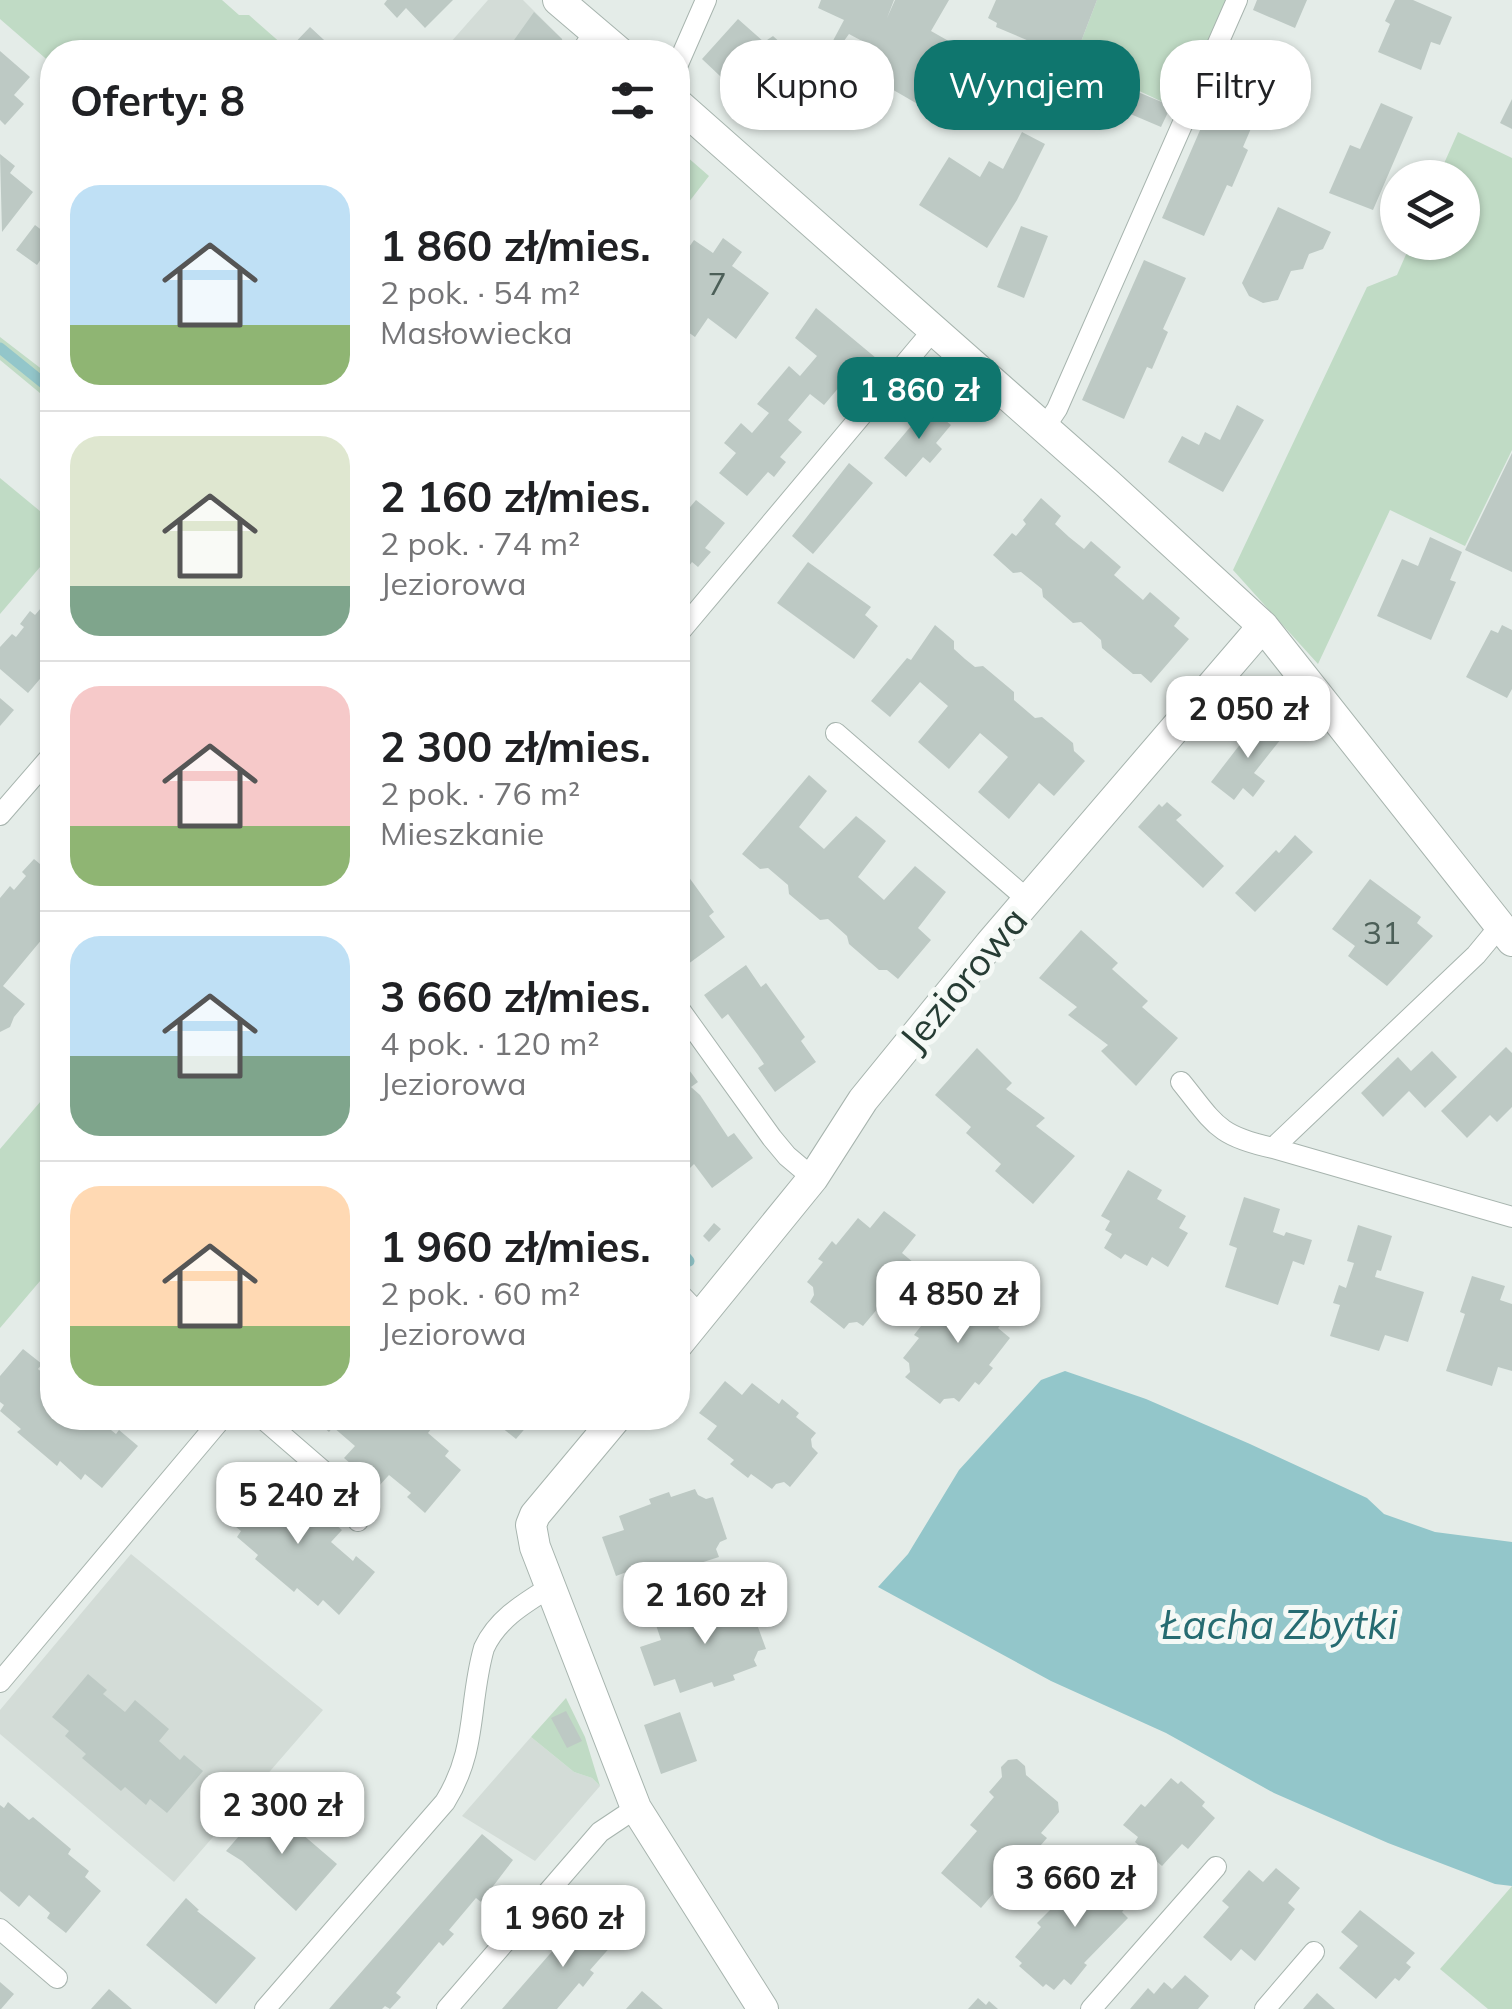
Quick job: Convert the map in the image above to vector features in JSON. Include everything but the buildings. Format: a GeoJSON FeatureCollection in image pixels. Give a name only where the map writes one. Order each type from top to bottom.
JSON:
{"type":"FeatureCollection","features":[{"type":"Feature","properties":{"kind":"street"},"geometry":{"type":"LineString","coordinates":[[558,0],[587,40]]}},
{"type":"Feature","properties":{"kind":"street"},"geometry":{"type":"LineString","coordinates":[[690,115],[1045,427],[1262,626],[1506,934]]}},
{"type":"Feature","properties":{"kind":"street","name":"Jeziorowa"},"geometry":{"type":"LineString","coordinates":[[690,1329],[814,1178],[863,1100],[1262,626]]}},
{"type":"Feature","properties":{"kind":"street"},"geometry":{"type":"LineString","coordinates":[[606,1430],[535,1515],[531,1524],[535,1547],[636,1808],[762,2009]]}},
{"type":"Feature","properties":{"kind":"lane"},"geometry":{"type":"LineString","coordinates":[[688,40],[706,0]]}},
{"type":"Feature","properties":{"kind":"lane"},"geometry":{"type":"LineString","coordinates":[[1045,427],[1058,409],[1237,0]]}},
{"type":"Feature","properties":{"kind":"lane"},"geometry":{"type":"LineString","coordinates":[[690,620],[934,329]]}},
{"type":"Feature","properties":{"kind":"lane"},"geometry":{"type":"LineString","coordinates":[[836,733],[1028,900]]}},
{"type":"Feature","properties":{"kind":"lane"},"geometry":{"type":"LineString","coordinates":[[0,815],[40,769]]}},
{"type":"Feature","properties":{"kind":"lane"},"geometry":{"type":"LineString","coordinates":[[1273,1148],[1476,954],[1506,934]]}},
{"type":"Feature","properties":{"kind":"lane"},"geometry":{"type":"LineString","coordinates":[[690,1024],[772,1138],[814,1178]]}},
{"type":"Feature","properties":{"kind":"lane"},"geometry":{"type":"LineString","coordinates":[[1181,1082],[1219,1128],[1238,1141],[1512,1217]]}},
{"type":"Feature","properties":{"kind":"lane"},"geometry":{"type":"LineString","coordinates":[[690,1305],[701,1316]]}},
{"type":"Feature","properties":{"kind":"lane"},"geometry":{"type":"LineString","coordinates":[[0,1682],[212,1430]]}},
{"type":"Feature","properties":{"kind":"lane"},"geometry":{"type":"LineString","coordinates":[[276,1430],[336,1482],[358,1521]]}},
{"type":"Feature","properties":{"kind":"lane"},"geometry":{"type":"LineString","coordinates":[[265,2009],[445,1802],[461,1777],[468,1756],[480,1660],[492,1632],[520,1606],[552,1586]]}},
{"type":"Feature","properties":{"kind":"lane"},"geometry":{"type":"LineString","coordinates":[[447,2009],[600,1832],[636,1808]]}},
{"type":"Feature","properties":{"kind":"lane"},"geometry":{"type":"LineString","coordinates":[[1091,2009],[1216,1866]]}},
{"type":"Feature","properties":{"kind":"lane"},"geometry":{"type":"LineString","coordinates":[[0,1929],[58,1978]]}},
{"type":"Feature","properties":{"kind":"lane"},"geometry":{"type":"LineString","coordinates":[[1265,2009],[1314,1952]]}},
{"type":"Feature","properties":{"kind":"shaded area"},"geometry":{"type":"Polygon","coordinates":[[[488,0],[523,0],[562,40],[453,40],[488,0]]]}},
{"type":"Feature","properties":{"kind":"shaded area"},"geometry":{"type":"Polygon","coordinates":[[[131,1554],[323,1710],[174,1882],[0,1734],[0,1710],[131,1554]]]}},
{"type":"Feature","properties":{"kind":"shaded area"},"geometry":{"type":"Polygon","coordinates":[[[531,1737],[574,1772],[592,1778],[600,1786],[535,1861],[462,1816],[531,1737]]]}},
{"type":"Feature","properties":{"kind":"green space"},"geometry":{"type":"Polygon","coordinates":[[[0,0],[222,0],[239,15],[249,15],[277,40],[40,40],[40,54],[0,19],[0,0]]]}},
{"type":"Feature","properties":{"kind":"green space"},"geometry":{"type":"Polygon","coordinates":[[[1097,0],[1227,0],[1209,40],[1160,40],[1160,101],[1140,91],[1140,40],[1082,40],[1097,0]]]}},
{"type":"Feature","properties":{"kind":"green space"},"geometry":{"type":"Polygon","coordinates":[[[1458,132],[1512,158],[1512,450],[1465,546],[1390,510],[1318,664],[1233,570],[1367,287],[1397,275],[1404,260],[1480,260],[1480,160],[1446,160],[1458,132]]]}},
{"type":"Feature","properties":{"kind":"green space"},"geometry":{"type":"Polygon","coordinates":[[[690,159],[709,176],[690,201],[690,159]]]}},
{"type":"Feature","properties":{"kind":"green space"},"geometry":{"type":"Polygon","coordinates":[[[0,337],[40,368],[40,393],[0,360],[0,337]]]}},
{"type":"Feature","properties":{"kind":"green space"},"geometry":{"type":"Polygon","coordinates":[[[0,478],[40,511],[40,567],[0,614],[0,478]]]}},
{"type":"Feature","properties":{"kind":"green space"},"geometry":{"type":"Polygon","coordinates":[[[40,1102],[40,1281],[0,1328],[0,1149],[40,1102]]]}},
{"type":"Feature","properties":{"kind":"green space"},"geometry":{"type":"Polygon","coordinates":[[[566,1698],[585,1737],[600,1786],[592,1778],[574,1772],[531,1737],[566,1698]]]}},
{"type":"Feature","properties":{"kind":"green space"},"geometry":{"type":"Polygon","coordinates":[[[1512,1886],[1512,2009],[1488,2009],[1440,1969],[1512,1886]]]}},
{"type":"Feature","properties":{"kind":"water","name":"Łacha Zbytki"},"geometry":{"type":"Polygon","coordinates":[[[1065,1371],[1146,1399],[1250,1444],[1367,1498],[1384,1514],[1435,1532],[1512,1542],[1512,1886],[1495,1884],[1388,1843],[1274,1793],[1166,1733],[1051,1681],[878,1587],[908,1554],[959,1470],[1041,1380],[1065,1371]]]}},
{"type":"Feature","properties":{"kind":"waterway"},"geometry":{"type":"LineString","coordinates":[[0,348],[40,380]]}}]}
